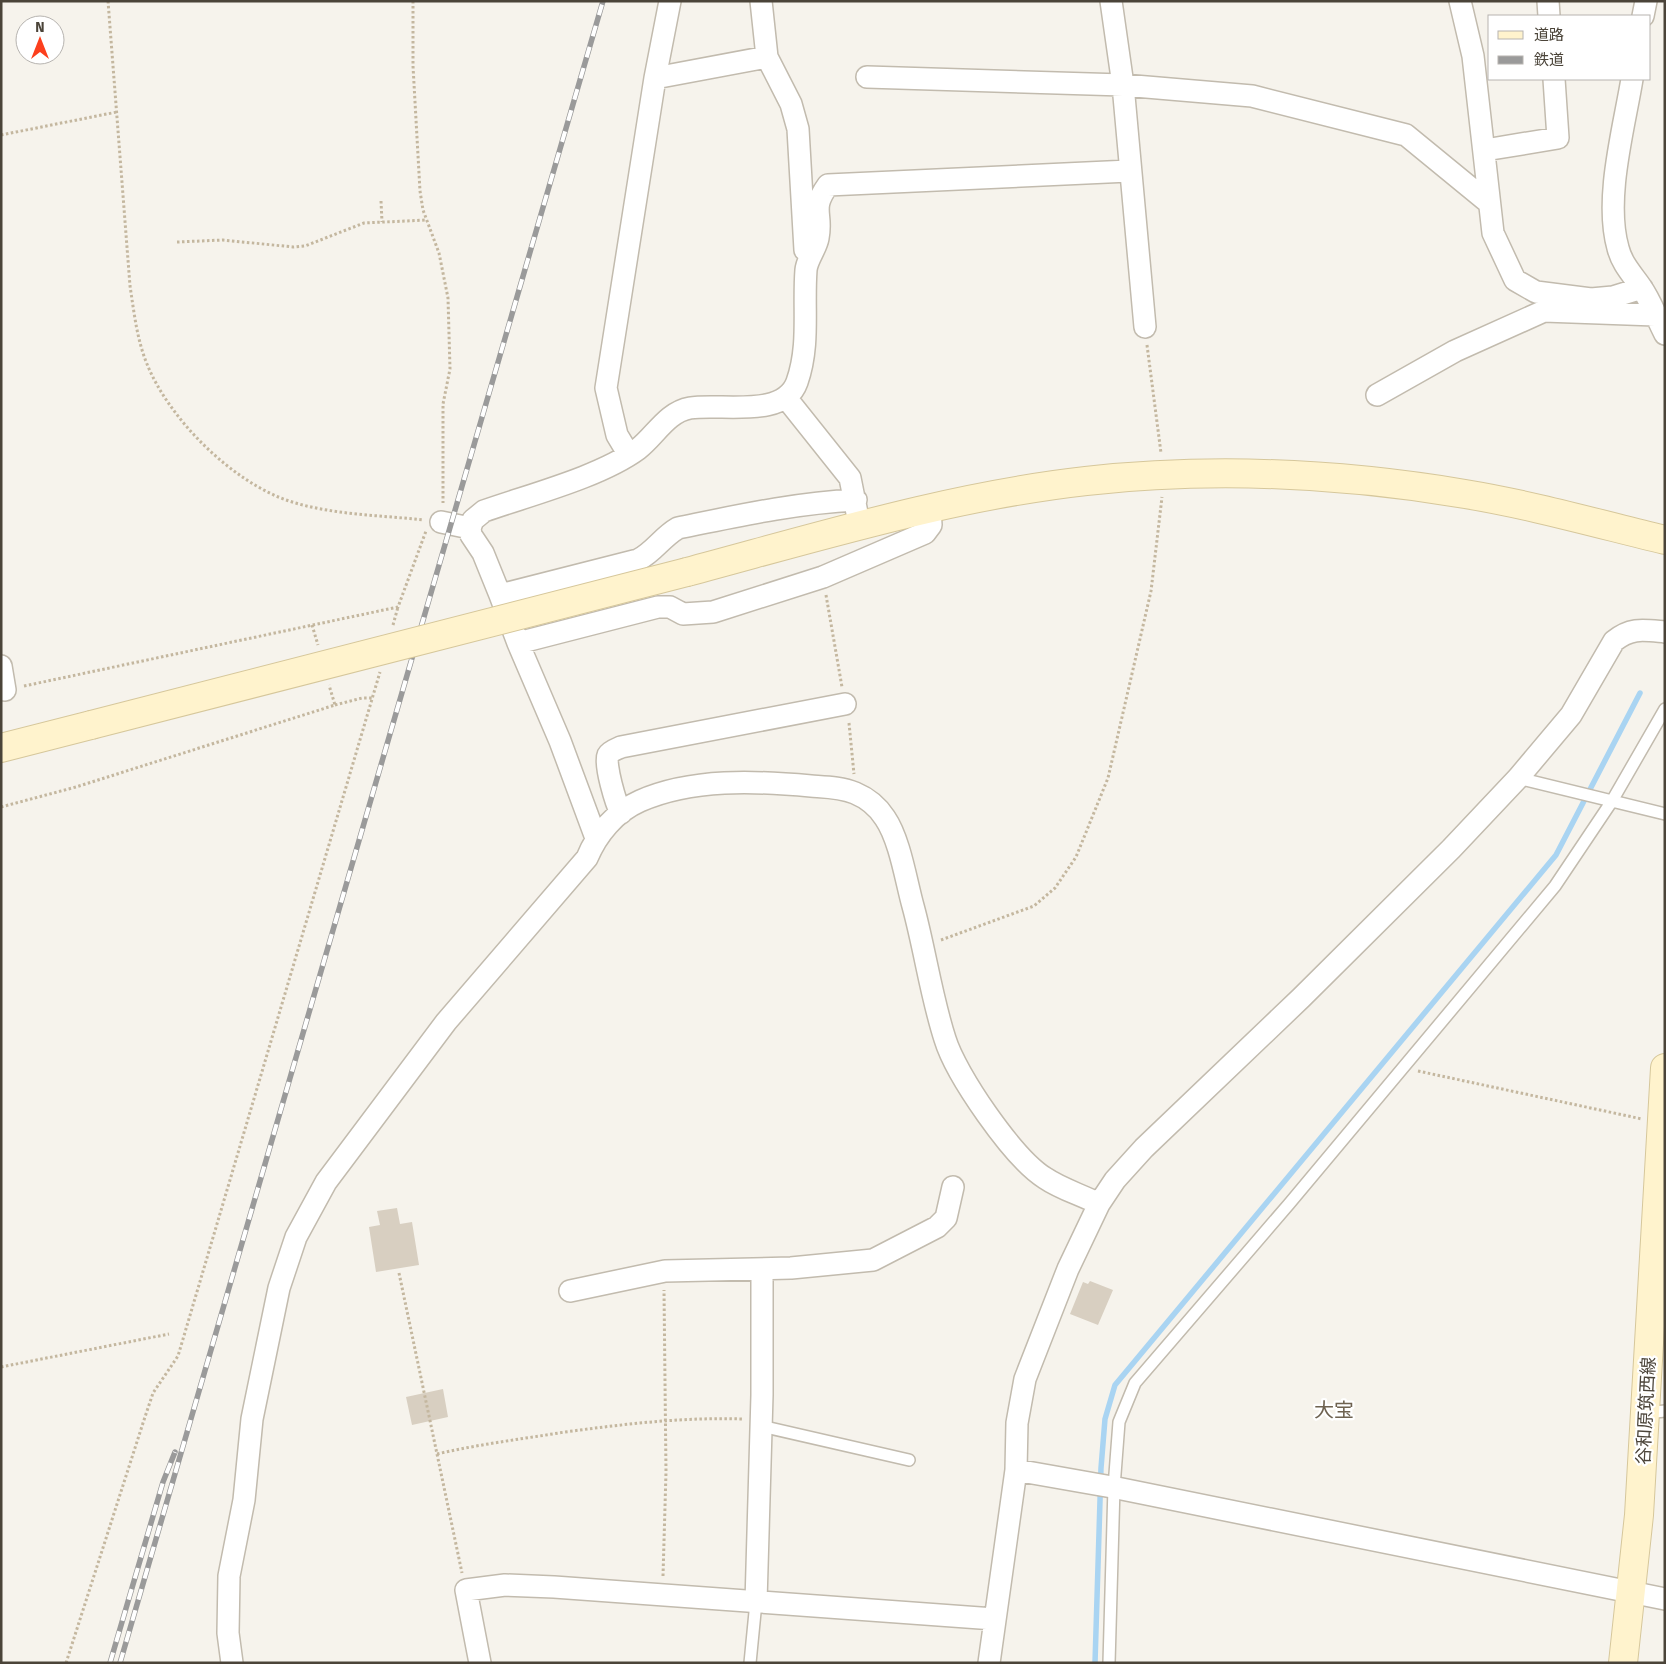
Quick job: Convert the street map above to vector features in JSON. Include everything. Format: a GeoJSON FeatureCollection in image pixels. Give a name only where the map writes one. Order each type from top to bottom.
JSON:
{"type":"FeatureCollection","features":[{"type":"Feature","properties":{"kind":"street"},"geometry":{"type":"LineString","coordinates":[[629,455],[617,435],[606,388],[655,78],[670,1]]}},
{"type":"Feature","properties":{"kind":"street"},"geometry":{"type":"LineString","coordinates":[[596,838],[560,741],[518,643],[500,595],[470,528],[473,520],[484,511],[609,466],[639,448],[666,420],[689,408],[772,405],[786,399],[797,382],[806,340],[806,268],[798,129],[791,104],[767,57],[761,1]]}},
{"type":"Feature","properties":{"kind":"street"},"geometry":{"type":"LineString","coordinates":[[1111,1],[1123,85],[1129,171],[1145,327]]}},
{"type":"Feature","properties":{"kind":"street"},"geometry":{"type":"LineString","coordinates":[[1460,1],[1473,56],[1494,233],[1515,280],[1536,292],[1591,298],[1612,297],[1642,288]]}},
{"type":"Feature","properties":{"kind":"street"},"geometry":{"type":"LineString","coordinates":[[1548,1],[1549,15]]}},
{"type":"Feature","properties":{"kind":"street"},"geometry":{"type":"LineString","coordinates":[[1643,15],[1646,1]]}},
{"type":"Feature","properties":{"kind":"street"},"geometry":{"type":"LineString","coordinates":[[655,78],[767,57]]}},
{"type":"Feature","properties":{"kind":"street"},"geometry":{"type":"LineString","coordinates":[[867,77],[1123,85],[1252,96],[1406,135],[1489,203]]}},
{"type":"Feature","properties":{"kind":"street"},"geometry":{"type":"LineString","coordinates":[[1485,150],[1558,138],[1554,80]]}},
{"type":"Feature","properties":{"kind":"street"},"geometry":{"type":"LineString","coordinates":[[1632,80],[1614,181],[1614,223],[1618,248],[1627,270],[1642,288],[1665,334]]}},
{"type":"Feature","properties":{"kind":"street"},"geometry":{"type":"LineString","coordinates":[[801,187],[1129,171]]}},
{"type":"Feature","properties":{"kind":"street"},"geometry":{"type":"LineString","coordinates":[[806,268],[818,238],[818,199],[828,185]]}},
{"type":"Feature","properties":{"kind":"street"},"geometry":{"type":"LineString","coordinates":[[1377,395],[1456,351],[1544,311],[1655,315]]}},
{"type":"Feature","properties":{"kind":"street"},"geometry":{"type":"LineString","coordinates":[[786,399],[850,478],[856,500],[858,527]]}},
{"type":"Feature","properties":{"kind":"street"},"geometry":{"type":"LineString","coordinates":[[1,748],[930,509],[1036,488],[1085,481],[1164,475],[1241,474],[1385,482],[1467,494],[1531,507],[1665,540]]}},
{"type":"Feature","properties":{"kind":"street"},"geometry":{"type":"LineString","coordinates":[[500,595],[638,560],[649,554],[668,533],[678,528],[759,511],[828,501],[856,500]]}},
{"type":"Feature","properties":{"kind":"street"},"geometry":{"type":"LineString","coordinates":[[518,643],[658,607],[670,607],[683,614],[713,612],[823,577],[925,533],[932,522],[930,509]]}},
{"type":"Feature","properties":{"kind":"street"},"geometry":{"type":"LineString","coordinates":[[437,521],[470,528]]}},
{"type":"Feature","properties":{"kind":"street"},"geometry":{"type":"LineString","coordinates":[[989,1663],[1016,1470],[1017,1423],[1025,1379],[1068,1269],[1099,1204],[1116,1180],[1144,1148],[1322,978],[1451,849],[1518,778],[1571,715],[1614,641],[1624,633],[1640,630],[1665,632]]}},
{"type":"Feature","properties":{"kind":"street"},"geometry":{"type":"LineString","coordinates":[[1,666],[5,690]]}},
{"type":"Feature","properties":{"kind":"street"},"geometry":{"type":"LineString","coordinates":[[622,813],[612,792],[608,759],[611,752],[622,747],[845,704]]}},
{"type":"Feature","properties":{"kind":"street"},"geometry":{"type":"LineString","coordinates":[[232,1663],[228,1633],[229,1576],[244,1500],[252,1419],[279,1288],[296,1237],[326,1182],[446,1022],[587,858],[596,838],[622,813],[639,802],[661,794],[722,784],[791,784],[833,787],[853,792],[875,806],[891,830],[924,946],[945,1040],[959,1069],[987,1114],[1013,1150],[1044,1178],[1099,1204]]}},
{"type":"Feature","properties":{"kind":"street","name":"谷和原筑西線"},"geometry":{"type":"LineString","coordinates":[[1623,1663],[1655,1412],[1652,1374],[1665,1068]]}},
{"type":"Feature","properties":{"kind":"street"},"geometry":{"type":"LineString","coordinates":[[570,1291],[662,1272],[762,1269],[873,1260],[937,1227],[946,1218],[953,1187]]}},
{"type":"Feature","properties":{"kind":"street"},"geometry":{"type":"LineString","coordinates":[[756,1602],[761,1424],[762,1269]]}},
{"type":"Feature","properties":{"kind":"street"},"geometry":{"type":"LineString","coordinates":[[1016,1470],[1113,1487],[1665,1599]]}},
{"type":"Feature","properties":{"kind":"street"},"geometry":{"type":"LineString","coordinates":[[480,1663],[466,1590],[505,1585],[994,1619]]}},
{"type":"Feature","properties":{"kind":"lane"},"geometry":{"type":"LineString","coordinates":[[1109,1663],[1113,1487],[1119,1422],[1135,1384],[1555,886],[1612,800],[1665,709]]}},
{"type":"Feature","properties":{"kind":"lane"},"geometry":{"type":"LineString","coordinates":[[1518,778],[1665,814]]}},
{"type":"Feature","properties":{"kind":"lane"},"geometry":{"type":"LineString","coordinates":[[761,1424],[909,1460]]}},
{"type":"Feature","properties":{"kind":"lane"},"geometry":{"type":"LineString","coordinates":[[750,1663],[756,1602]]}},
{"type":"Feature","properties":{"kind":"path"},"geometry":{"type":"LineString","coordinates":[[108,1],[130,278],[136,324],[146,364],[176,414],[237,473],[261,488],[288,501],[349,513],[437,521]]}},
{"type":"Feature","properties":{"kind":"path"},"geometry":{"type":"LineString","coordinates":[[391,634],[398,607],[420,543],[437,521],[443,404],[450,369],[446,278],[427,220],[420,191],[413,66],[413,1]]}},
{"type":"Feature","properties":{"kind":"path"},"geometry":{"type":"LineString","coordinates":[[1,135],[117,112]]}},
{"type":"Feature","properties":{"kind":"path"},"geometry":{"type":"LineString","coordinates":[[381,201],[382,222]]}},
{"type":"Feature","properties":{"kind":"path"},"geometry":{"type":"LineString","coordinates":[[177,242],[223,240],[293,247],[305,246],[364,223],[427,220]]}},
{"type":"Feature","properties":{"kind":"path"},"geometry":{"type":"LineString","coordinates":[[924,946],[1034,906],[1055,888],[1076,857],[1108,778],[1150,591],[1164,475],[1150,386],[1145,327]]}},
{"type":"Feature","properties":{"kind":"path"},"geometry":{"type":"LineString","coordinates":[[823,577],[853,756],[853,792]]}},
{"type":"Feature","properties":{"kind":"path"},"geometry":{"type":"LineString","coordinates":[[5,690],[398,607]]}},
{"type":"Feature","properties":{"kind":"path"},"geometry":{"type":"LineString","coordinates":[[312,624],[320,651]]}},
{"type":"Feature","properties":{"kind":"path"},"geometry":{"type":"LineString","coordinates":[[66,1663],[142,1423],[153,1393],[178,1356],[181,1347],[380,671]]}},
{"type":"Feature","properties":{"kind":"path"},"geometry":{"type":"LineString","coordinates":[[327,678],[335,705]]}},
{"type":"Feature","properties":{"kind":"path"},"geometry":{"type":"LineString","coordinates":[[1,806],[76,786],[335,705],[362,698],[372,698]]}},
{"type":"Feature","properties":{"kind":"path"},"geometry":{"type":"LineString","coordinates":[[1403,1068],[1662,1124]]}},
{"type":"Feature","properties":{"kind":"path"},"geometry":{"type":"LineString","coordinates":[[662,1272],[666,1337],[662,1595]]}},
{"type":"Feature","properties":{"kind":"path"},"geometry":{"type":"LineString","coordinates":[[399,1273],[466,1590]]}},
{"type":"Feature","properties":{"kind":"path"},"geometry":{"type":"LineString","coordinates":[[1,1367],[169,1334]]}},
{"type":"Feature","properties":{"kind":"path"},"geometry":{"type":"LineString","coordinates":[[437,1454],[534,1437],[666,1420],[710,1418],[761,1424]]}},
{"type":"Feature","properties":{"kind":"building"},"geometry":{"type":"Polygon","coordinates":[[[397,1208],[400,1224],[412,1222],[419,1265],[376,1272],[369,1227],[380,1225],[377,1211],[397,1208]]]}},
{"type":"Feature","properties":{"kind":"building"},"geometry":{"type":"Polygon","coordinates":[[[1090,1281],[1113,1290],[1098,1325],[1070,1314],[1083,1282],[1088,1284],[1090,1281]]]}},
{"type":"Feature","properties":{"kind":"building"},"geometry":{"type":"Polygon","coordinates":[[[443,1389],[448,1417],[412,1425],[406,1397],[443,1389]]]}},
{"type":"Feature","properties":{"kind":"waterway"},"geometry":{"type":"LineString","coordinates":[[1095,1663],[1101,1468],[1105,1419],[1115,1385],[1556,855],[1640,693]]}},
{"type":"Feature","properties":{"kind":"railway"},"geometry":{"type":"LineString","coordinates":[[120,1663],[603,1]]}},
{"type":"Feature","properties":{"kind":"railway"},"geometry":{"type":"LineString","coordinates":[[110,1663],[163,1482],[175,1452]]}},
{"type":"Feature","properties":{"kind":"district","name":"大宝"},"geometry":{"type":"Point","coordinates":[1334,1410]}}]}
